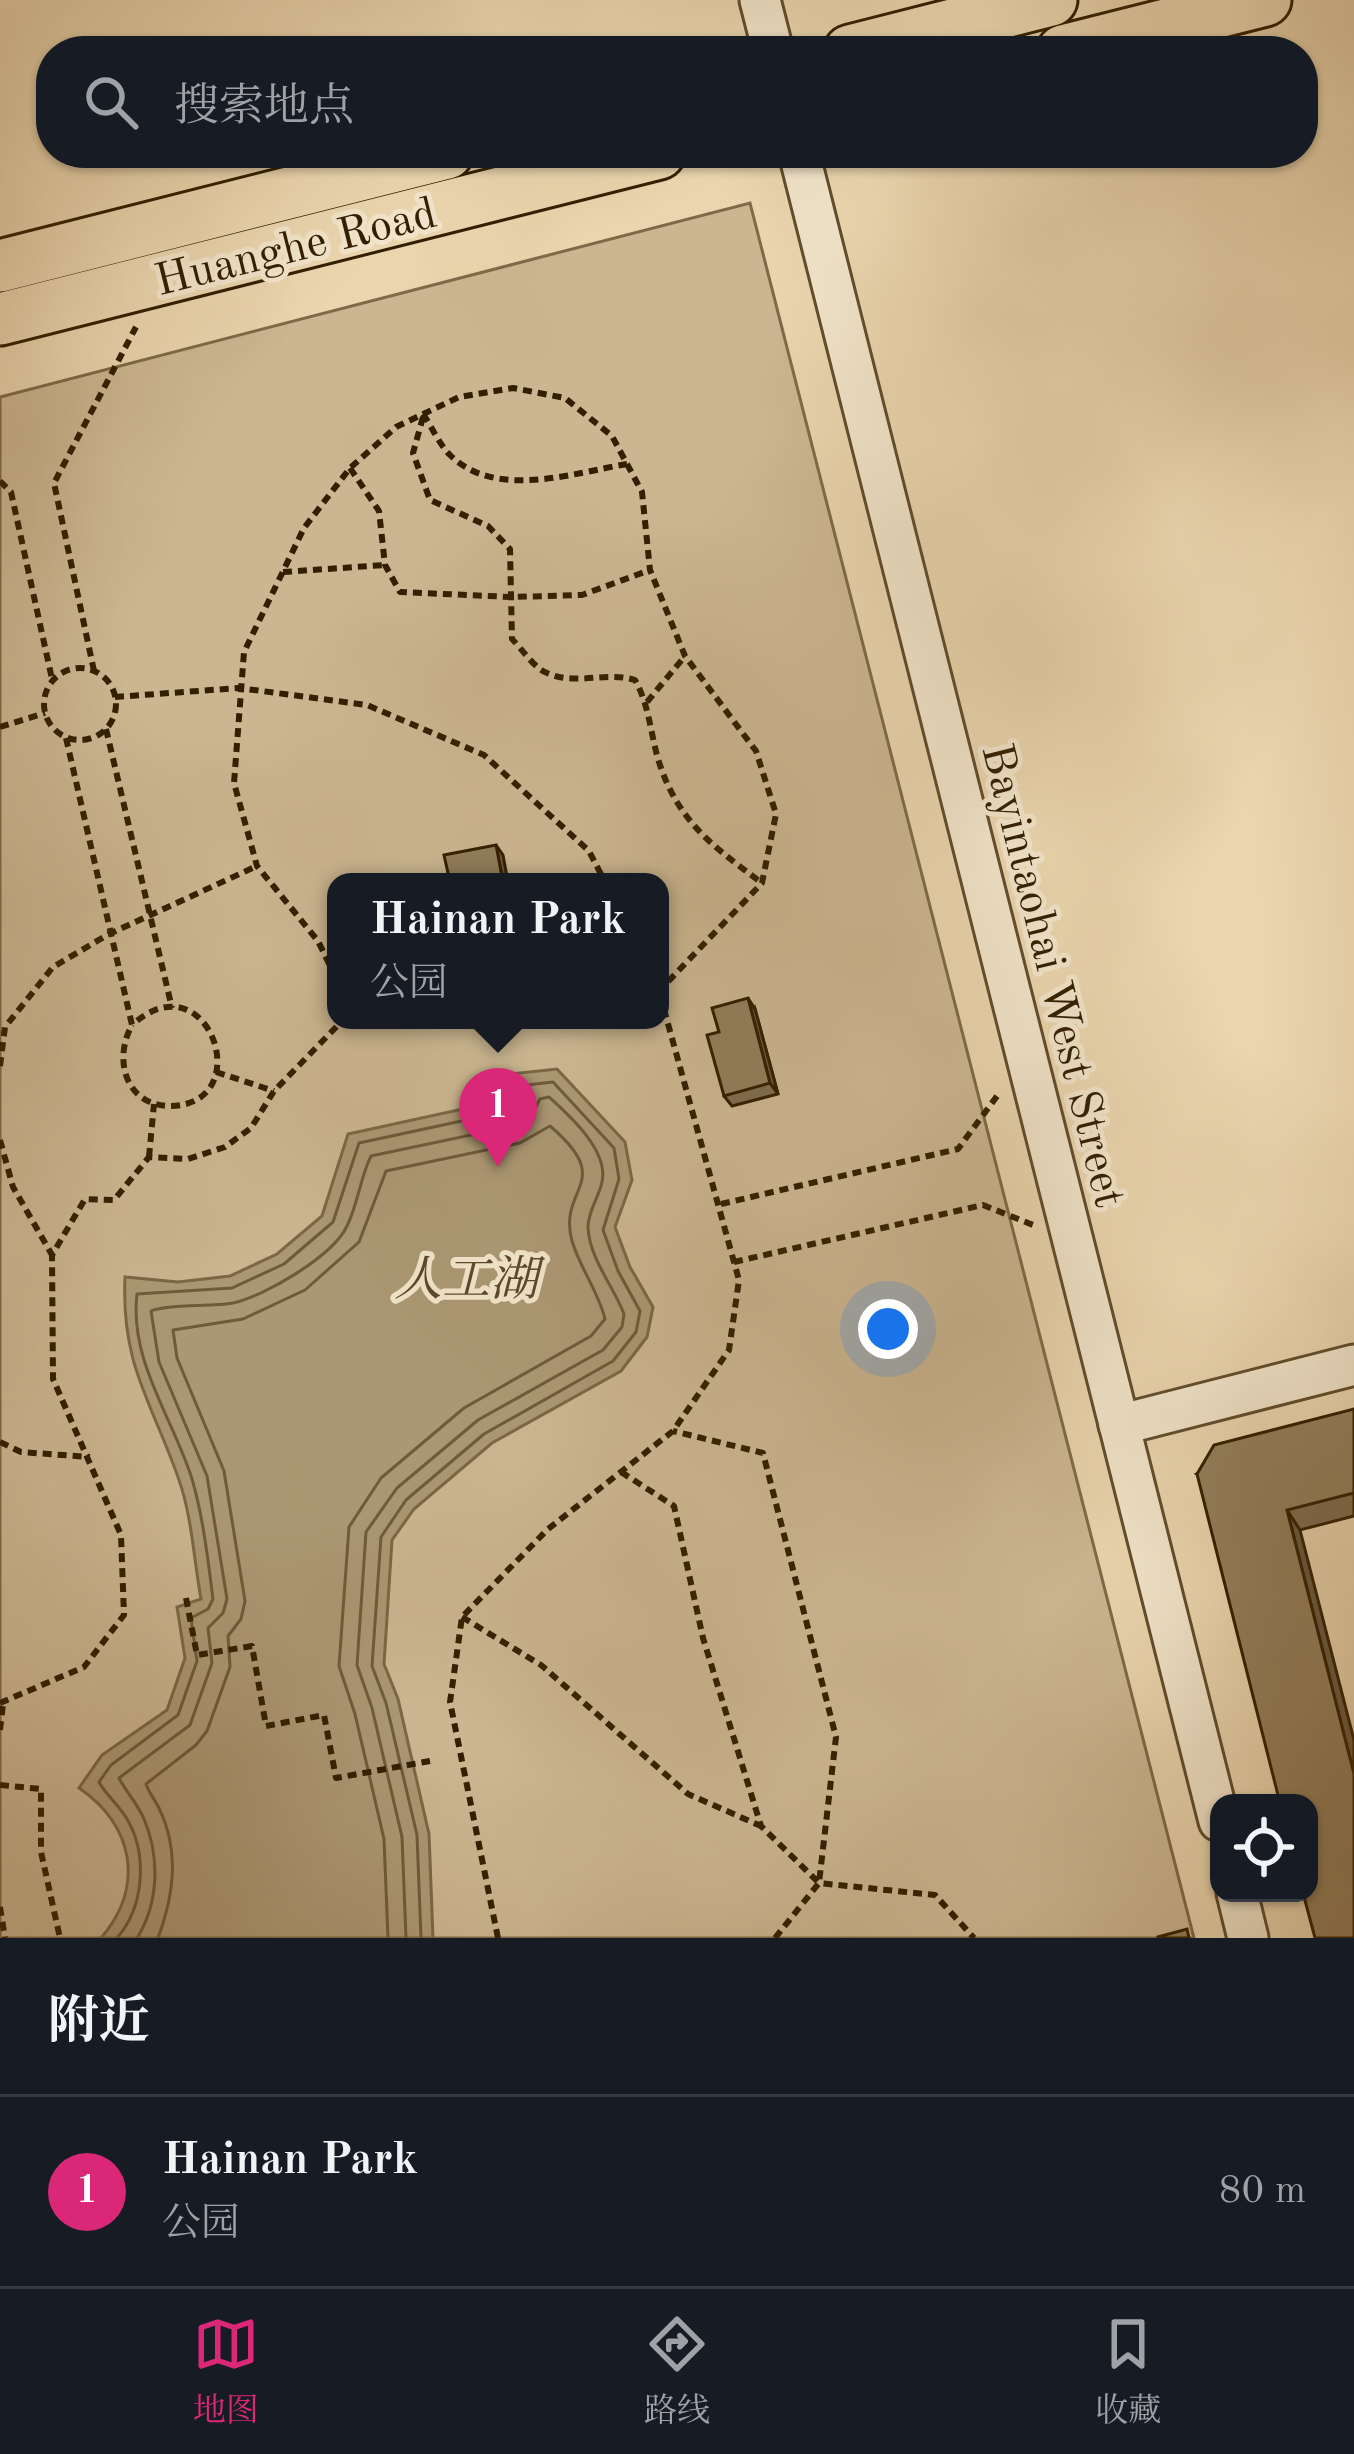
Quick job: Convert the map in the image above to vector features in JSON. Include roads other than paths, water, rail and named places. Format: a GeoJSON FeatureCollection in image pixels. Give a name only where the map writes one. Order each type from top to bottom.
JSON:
{"type":"FeatureCollection","features":[{"type":"Feature","properties":{"kind":"main road"},"geometry":{"type":"LineString","coordinates":[[909,36],[1051,0]]}},
{"type":"Feature","properties":{"kind":"main road"},"geometry":{"type":"LineString","coordinates":[[1123,36],[1265,0]]}},
{"type":"Feature","properties":{"kind":"main road","name":"Huanghe Road"},"geometry":{"type":"LineString","coordinates":[[0,266],[388,168]]}},
{"type":"Feature","properties":{"kind":"main road","name":"Huanghe Road"},"geometry":{"type":"LineString","coordinates":[[0,319],[600,168]]}},
{"type":"Feature","properties":{"kind":"street"},"geometry":{"type":"LineString","coordinates":[[760,0],[769,36]]}},
{"type":"Feature","properties":{"kind":"street","name":"Bayintaohai West Street"},"geometry":{"type":"LineString","coordinates":[[803,168],[1212,1794]]}},
{"type":"Feature","properties":{"kind":"street"},"geometry":{"type":"LineString","coordinates":[[1119,1425],[1354,1365]]}},
{"type":"Feature","properties":{"kind":"street"},"geometry":{"type":"LineString","coordinates":[[1239,1902],[1249,1938]]}},
{"type":"Feature","properties":{"kind":"water","name":"人工湖"},"geometry":{"type":"Polygon","coordinates":[[[557,1069],[625,1142],[632,1180],[615,1227],[630,1267],[653,1307],[647,1337],[621,1371],[492,1443],[414,1509],[392,1540],[384,1664],[398,1699],[429,1834],[433,1938],[101,1938],[124,1898],[127,1858],[112,1820],[79,1788],[102,1755],[167,1710],[185,1658],[177,1607],[201,1599],[183,1494],[133,1360],[125,1277],[178,1282],[230,1276],[277,1254],[322,1216],[348,1134],[509,1099],[513,1095],[510,1074],[557,1069]]]}},
{"type":"Feature","properties":{"kind":"place","name":"Hainan Park"},"geometry":{"type":"Point","coordinates":[498,1167]}}]}
